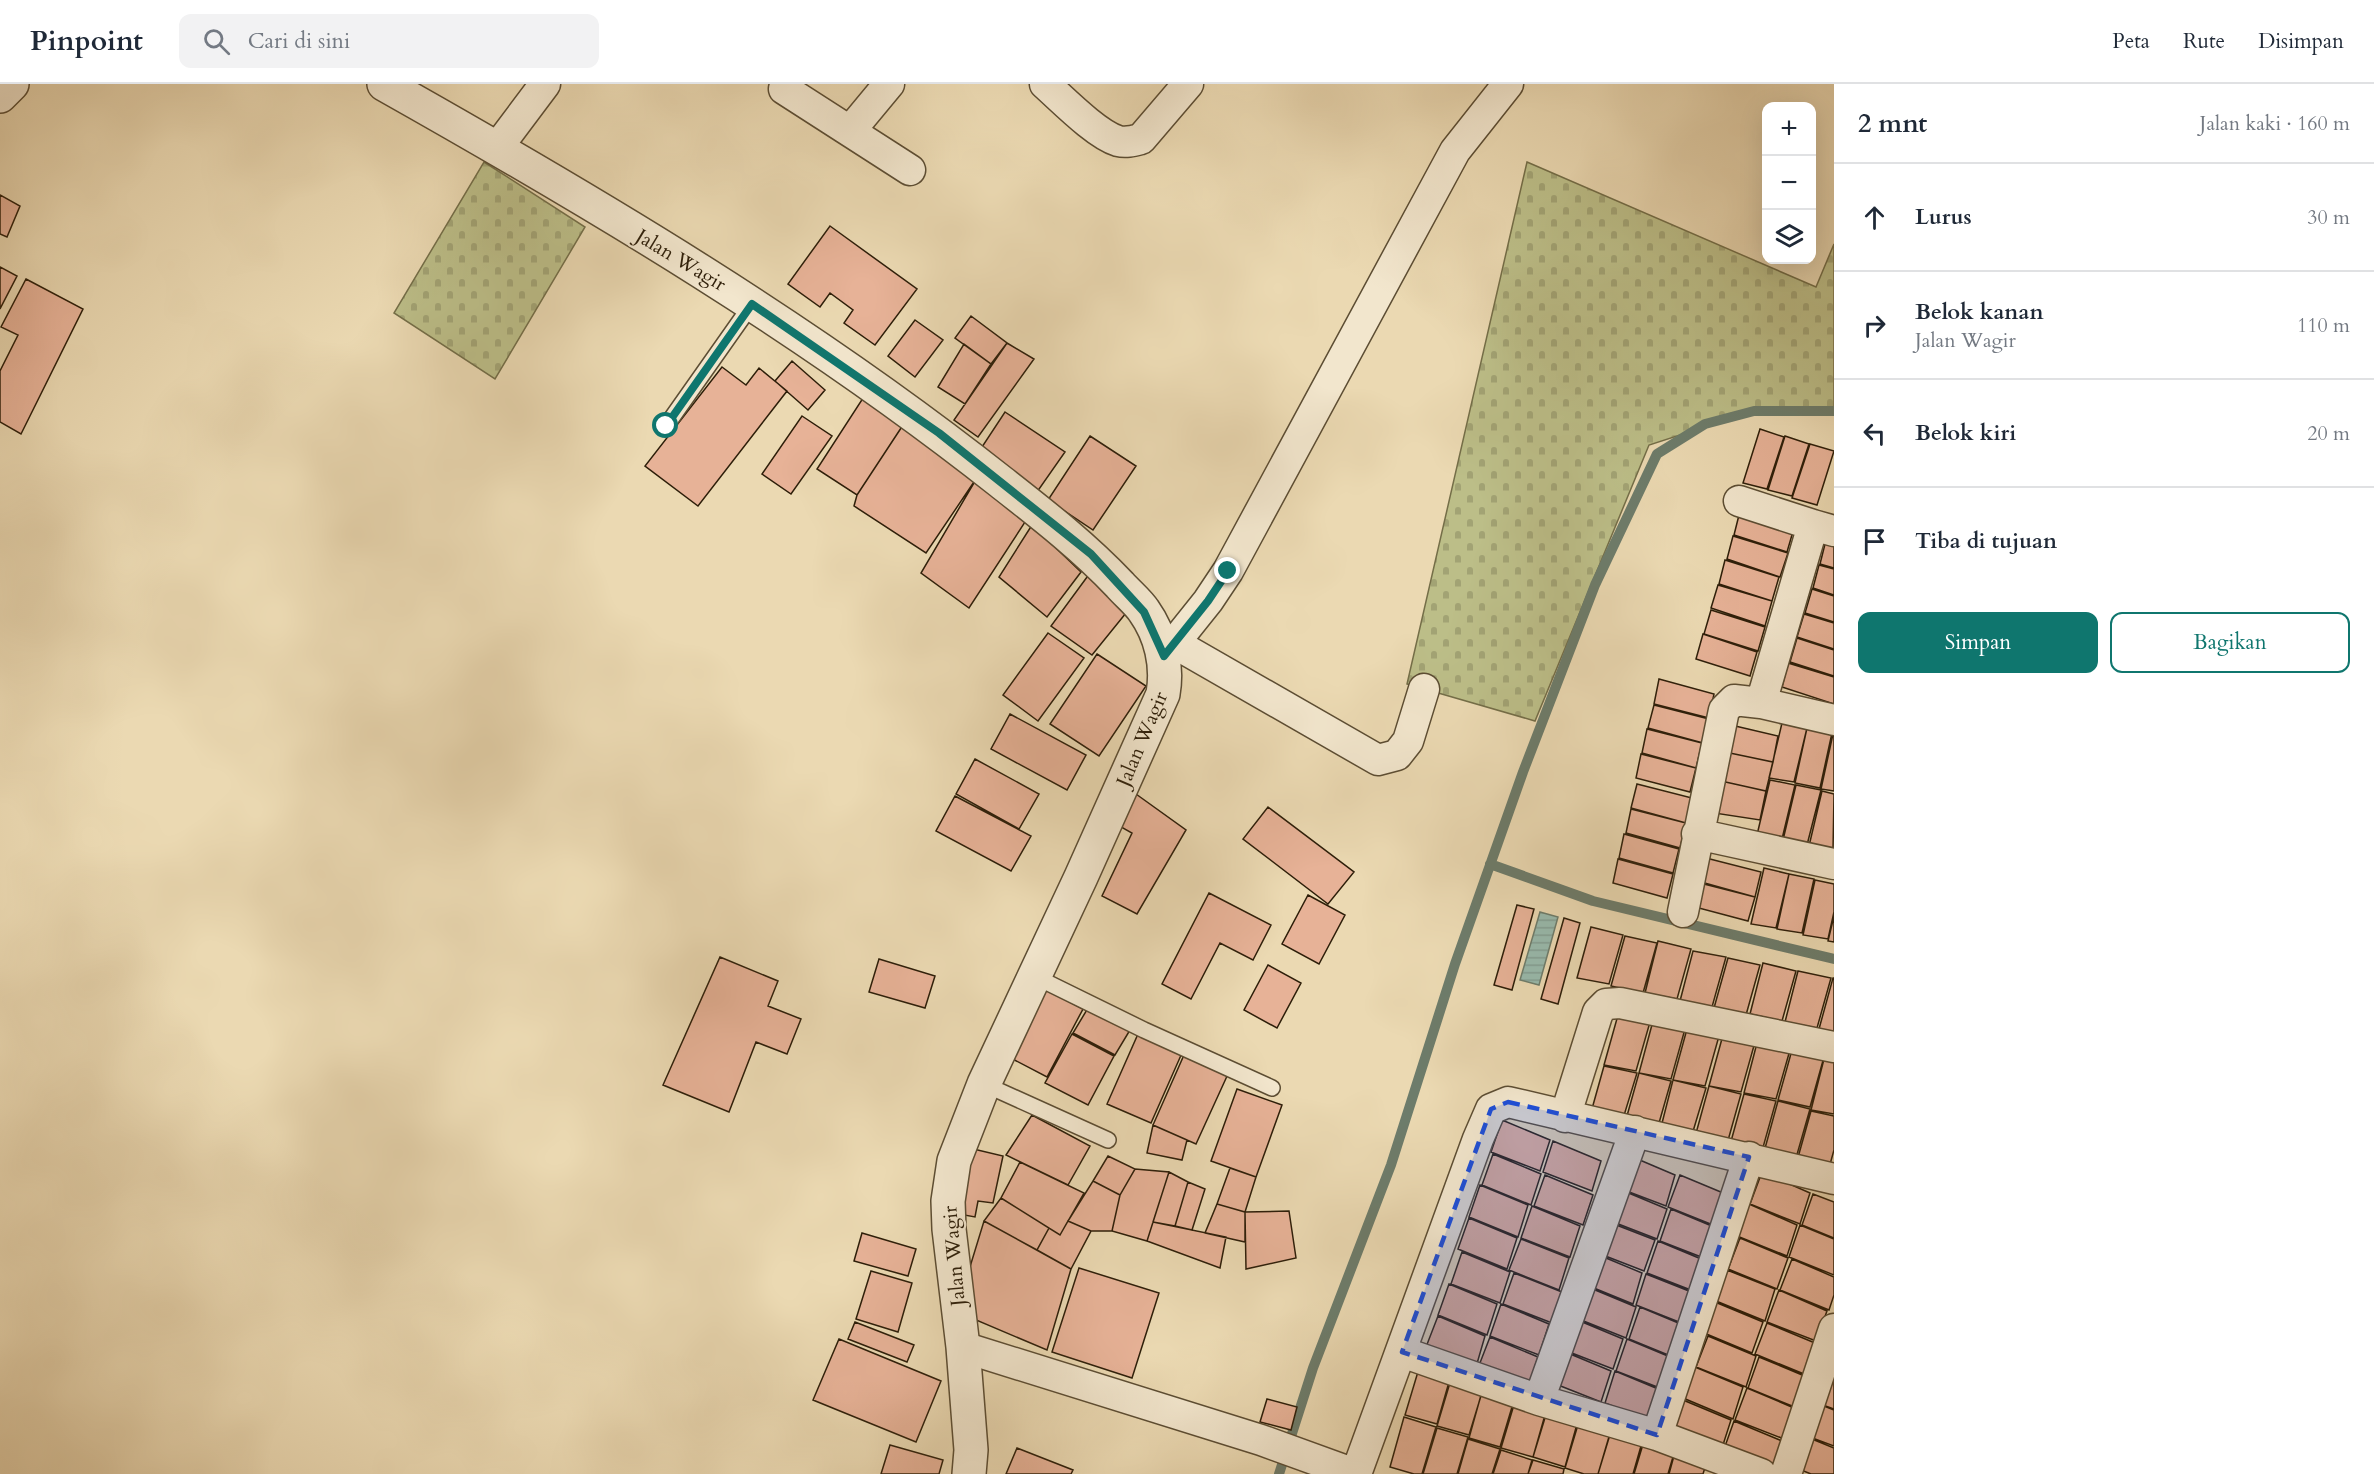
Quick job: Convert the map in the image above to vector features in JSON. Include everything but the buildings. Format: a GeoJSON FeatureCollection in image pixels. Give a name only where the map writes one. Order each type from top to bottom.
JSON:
{"type":"FeatureCollection","features":[{"type":"Feature","properties":{"kind":"street"},"geometry":{"type":"LineString","coordinates":[[0,96],[12,84]]}},
{"type":"Feature","properties":{"kind":"street","name":"Jalan Wagir"},"geometry":{"type":"LineString","coordinates":[[384,84],[497,148],[752,304],[939,433],[1091,554],[1144,612],[1169,650],[1163,694],[1081,877],[984,1084],[954,1161],[948,1201],[948,1229],[963,1347],[971,1450],[969,1474]]}},
{"type":"Feature","properties":{"kind":"street"},"geometry":{"type":"LineString","coordinates":[[497,148],[545,84]]}},
{"type":"Feature","properties":{"kind":"street"},"geometry":{"type":"LineString","coordinates":[[850,131],[889,84]]}},
{"type":"Feature","properties":{"kind":"street"},"geometry":{"type":"LineString","coordinates":[[1045,84],[1106,136],[1120,142],[1141,139],[1188,84]]}},
{"type":"Feature","properties":{"kind":"street"},"geometry":{"type":"LineString","coordinates":[[1424,689],[1408,741],[1397,755],[1378,760],[1169,650],[1208,601],[1228,571],[1455,151],[1508,84]]}},
{"type":"Feature","properties":{"kind":"street"},"geometry":{"type":"LineString","coordinates":[[784,89],[910,170]]}},
{"type":"Feature","properties":{"kind":"street"},"geometry":{"type":"LineString","coordinates":[[1739,501],[1823,528],[1761,704]]}},
{"type":"Feature","properties":{"kind":"street"},"geometry":{"type":"LineString","coordinates":[[1683,912],[1724,710],[1734,700],[1834,720]]}},
{"type":"Feature","properties":{"kind":"street"},"geometry":{"type":"LineString","coordinates":[[1697,834],[1834,864]]}},
{"type":"Feature","properties":{"kind":"street"},"geometry":{"type":"LineString","coordinates":[[1565,1117],[1598,1011],[1606,1004],[1620,1003],[1834,1047]]}},
{"type":"Feature","properties":{"kind":"street"},"geometry":{"type":"LineString","coordinates":[[963,1347],[1273,1445],[1355,1474],[1491,1109],[1508,1102],[1565,1117],[1749,1157],[1834,1179]]}},
{"type":"Feature","properties":{"kind":"street"},"geometry":{"type":"LineString","coordinates":[[1539,1400],[1635,1131]]}},
{"type":"Feature","properties":{"kind":"street"},"geometry":{"type":"LineString","coordinates":[[1658,1435],[1749,1157]]}},
{"type":"Feature","properties":{"kind":"street"},"geometry":{"type":"LineString","coordinates":[[1786,1474],[1834,1329]]}},
{"type":"Feature","properties":{"kind":"street"},"geometry":{"type":"LineString","coordinates":[[1402,1352],[1539,1400],[1658,1435],[1761,1474]]}},
{"type":"Feature","properties":{"kind":"lane"},"geometry":{"type":"LineString","coordinates":[[666,426],[752,304]]}},
{"type":"Feature","properties":{"kind":"lane"},"geometry":{"type":"LineString","coordinates":[[1034,976],[1144,1030],[1272,1088]]}},
{"type":"Feature","properties":{"kind":"lane"},"geometry":{"type":"LineString","coordinates":[[984,1084],[1108,1140]]}},
{"type":"Feature","properties":{"kind":"highlighted area"},"geometry":{"type":"Polygon","coordinates":[[[1508,1102],[1749,1157],[1657,1435],[1402,1352],[1491,1109],[1508,1102]]]}},
{"type":"Feature","properties":{"kind":"green space"},"geometry":{"type":"Polygon","coordinates":[[[484,162],[585,227],[495,379],[394,313],[484,162]]]}},
{"type":"Feature","properties":{"kind":"green space"},"geometry":{"type":"Polygon","coordinates":[[[1527,162],[1816,287],[1834,244],[1834,407],[1754,411],[1649,445],[1535,721],[1407,684],[1527,162]]]}},
{"type":"Feature","properties":{"kind":"shaded area"},"geometry":{"type":"Polygon","coordinates":[[[1540,912],[1558,917],[1539,985],[1520,980],[1540,912]]]}},
{"type":"Feature","properties":{"kind":"waterway"},"geometry":{"type":"LineString","coordinates":[[1279,1474],[1313,1368],[1391,1165],[1455,964],[1523,772],[1595,585],[1657,454],[1705,424],[1754,411],[1834,411]]}},
{"type":"Feature","properties":{"kind":"waterway"},"geometry":{"type":"LineString","coordinates":[[1490,864],[1593,901],[1834,959]]}},
{"type":"Feature","properties":{"kind":"route"},"geometry":{"type":"LineString","coordinates":[[666,426],[752,304],[939,433],[1091,554],[1144,612],[1157,636],[1164,656],[1208,601],[1228,571]]}}]}
